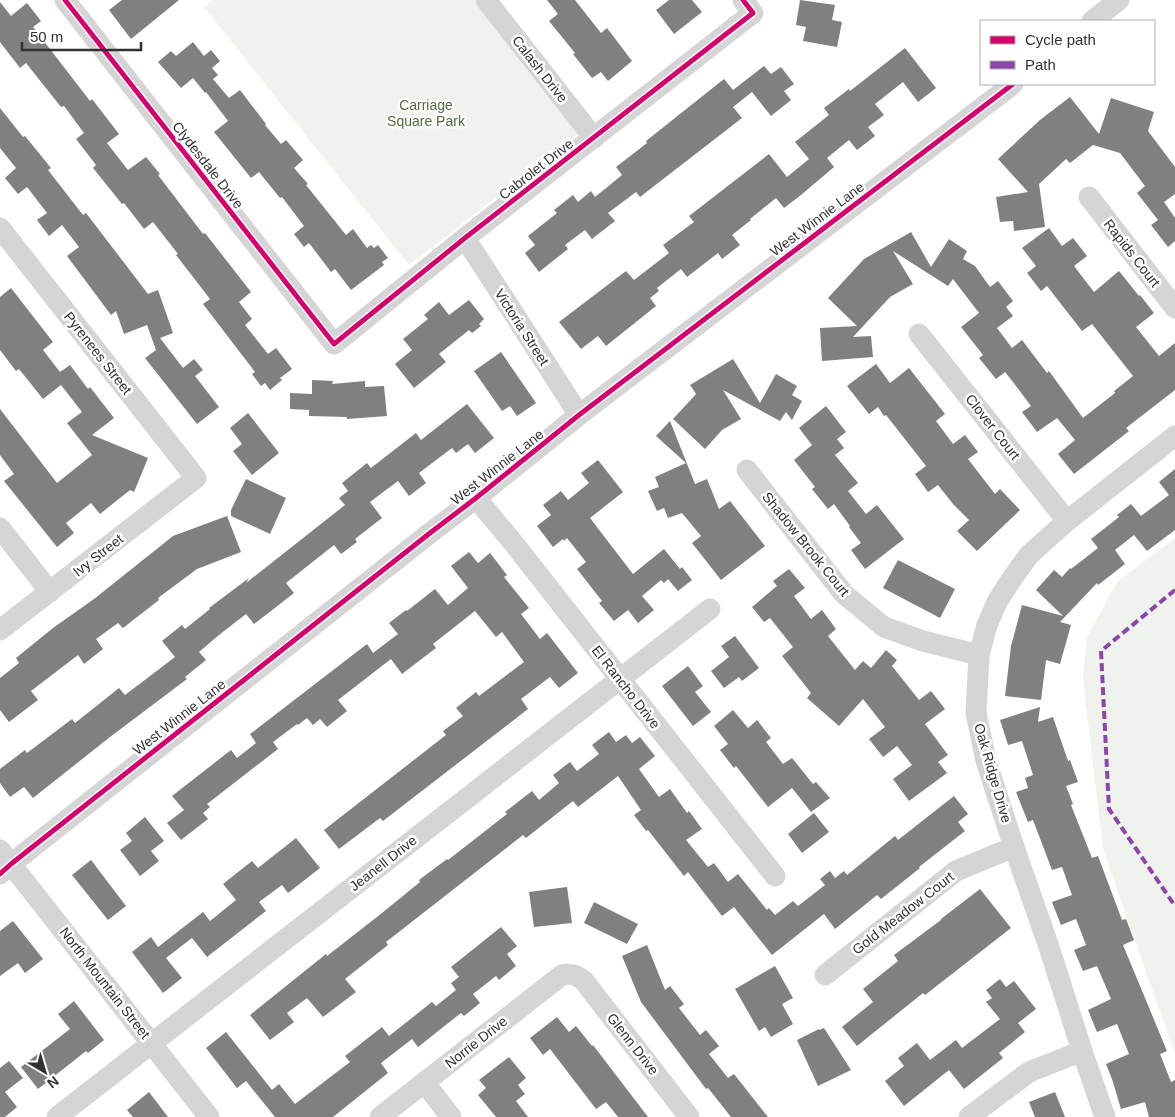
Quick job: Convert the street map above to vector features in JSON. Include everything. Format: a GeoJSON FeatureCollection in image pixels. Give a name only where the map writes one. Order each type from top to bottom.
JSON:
{"type":"FeatureCollection","features":[{"type":"Feature","properties":{"kind":"street","name":"Clydesdale Drive"},"geometry":{"type":"LineString","coordinates":[[65,0],[334,344]]}},
{"type":"Feature","properties":{"kind":"street","name":"Calash Drive"},"geometry":{"type":"LineString","coordinates":[[486,0],[594,138]]}},
{"type":"Feature","properties":{"kind":"street"},"geometry":{"type":"LineString","coordinates":[[1093,20],[1119,0]]}},
{"type":"Feature","properties":{"kind":"street","name":"Cabrolet Drive"},"geometry":{"type":"LineString","coordinates":[[334,344],[465,238],[594,138],[748,7]]}},
{"type":"Feature","properties":{"kind":"street","name":"West Winnie Lane"},"geometry":{"type":"LineString","coordinates":[[4,863],[476,498],[579,415],[1012,85]]}},
{"type":"Feature","properties":{"kind":"street","name":"Rapids Court"},"geometry":{"type":"LineString","coordinates":[[1090,197],[1175,308]]}},
{"type":"Feature","properties":{"kind":"street","name":"Pyrenees Street"},"geometry":{"type":"LineString","coordinates":[[0,228],[196,478]]}},
{"type":"Feature","properties":{"kind":"street","name":"Victoria Street"},"geometry":{"type":"LineString","coordinates":[[465,238],[579,415]]}},
{"type":"Feature","properties":{"kind":"street","name":"Clover Court"},"geometry":{"type":"LineString","coordinates":[[918,334],[1066,521]]}},
{"type":"Feature","properties":{"kind":"street","name":"Oak Ridge Drive"},"geometry":{"type":"LineString","coordinates":[[1106,1117],[1082,1051],[986,761],[976,713],[979,655],[987,625],[998,602],[1029,555],[1066,521],[1175,436]]}},
{"type":"Feature","properties":{"kind":"street","name":"Shadow Brook Court"},"geometry":{"type":"LineString","coordinates":[[747,470],[844,594],[884,627],[923,641],[979,655]]}},
{"type":"Feature","properties":{"kind":"street","name":"Ivy Street"},"geometry":{"type":"LineString","coordinates":[[0,630],[196,478]]}},
{"type":"Feature","properties":{"kind":"street","name":"El Rancho Drive"},"geometry":{"type":"LineString","coordinates":[[476,498],[776,876]]}},
{"type":"Feature","properties":{"kind":"street"},"geometry":{"type":"LineString","coordinates":[[0,528],[50,592]]}},
{"type":"Feature","properties":{"kind":"street","name":"Jeanell Drive"},"geometry":{"type":"LineString","coordinates":[[57,1117],[710,610]]}},
{"type":"Feature","properties":{"kind":"street","name":"Gold Meadow Court"},"geometry":{"type":"LineString","coordinates":[[825,975],[956,871],[1014,847]]}},
{"type":"Feature","properties":{"kind":"street","name":"North Mountain Street"},"geometry":{"type":"LineString","coordinates":[[4,863],[209,1117]]}},
{"type":"Feature","properties":{"kind":"street","name":"Norrie Drive"},"geometry":{"type":"LineString","coordinates":[[380,1117],[562,975],[574,974]]}},
{"type":"Feature","properties":{"kind":"street","name":"Glenn Drive"},"geometry":{"type":"LineString","coordinates":[[574,974],[584,981],[689,1117]]}},
{"type":"Feature","properties":{"kind":"street"},"geometry":{"type":"LineString","coordinates":[[969,1117],[1029,1072],[1082,1051]]}},
{"type":"Feature","properties":{"kind":"street"},"geometry":{"type":"LineString","coordinates":[[424,1082],[451,1117]]}},
{"type":"Feature","properties":{"kind":"green space","name":"Carriage Square Park"},"geometry":{"type":"Polygon","coordinates":[[[213,0],[474,0],[579,133],[409,265],[204,7],[213,0]]]}},
{"type":"Feature","properties":{"kind":"green space"},"geometry":{"type":"Polygon","coordinates":[[[1175,538],[1175,1054],[1103,849],[1083,680],[1087,637],[1117,582],[1175,538]]]}},
{"type":"Feature","properties":{"kind":"building"},"geometry":{"type":"Polygon","coordinates":[[[122,0],[179,0],[131,39],[109,10],[122,0]]]}},
{"type":"Feature","properties":{"kind":"building"},"geometry":{"type":"Polygon","coordinates":[[[547,0],[575,0],[601,33],[607,28],[632,61],[608,81],[601,72],[592,78],[549,21],[558,14],[547,0]]]}},
{"type":"Feature","properties":{"kind":"building"},"geometry":{"type":"Polygon","coordinates":[[[669,0],[692,0],[702,12],[674,34],[656,10],[669,0]]]}},
{"type":"Feature","properties":{"kind":"building"},"geometry":{"type":"Polygon","coordinates":[[[800,0],[835,5],[832,20],[842,22],[837,47],[803,41],[806,27],[796,25],[800,0]]]}},
{"type":"Feature","properties":{"kind":"building"},"geometry":{"type":"Polygon","coordinates":[[[0,2],[11,16],[27,3],[41,21],[33,27],[90,101],[92,99],[119,134],[107,143],[128,170],[146,157],[203,234],[205,233],[251,292],[239,302],[252,319],[245,325],[268,354],[276,348],[292,369],[280,378],[282,380],[270,390],[265,383],[261,386],[252,374],[255,372],[203,304],[210,299],[153,222],[144,229],[93,168],[96,165],[76,139],[84,133],[64,106],[61,107],[26,63],[20,68],[0,42],[0,2]]]}},
{"type":"Feature","properties":{"kind":"building"},"geometry":{"type":"Polygon","coordinates":[[[193,42],[204,56],[211,50],[220,61],[212,68],[218,75],[213,79],[229,98],[240,90],[281,144],[286,140],[303,160],[294,168],[346,235],[353,229],[367,248],[371,245],[374,248],[378,245],[388,258],[382,262],[384,265],[351,290],[335,269],[331,272],[309,243],[304,247],[294,234],[304,226],[282,197],[280,198],[259,172],[251,178],[214,132],[228,121],[206,92],[193,78],[181,88],[158,62],[171,51],[176,56],[193,42]]]}},
{"type":"Feature","properties":{"kind":"building"},"geometry":{"type":"Polygon","coordinates":[[[905,48],[936,88],[918,102],[903,82],[875,104],[884,115],[868,127],[875,136],[857,150],[849,140],[827,158],[834,167],[784,208],[776,198],[732,235],[740,245],[722,259],[718,253],[687,277],[681,269],[657,288],[659,291],[650,298],[656,306],[606,346],[598,336],[581,349],[559,322],[626,271],[634,280],[669,253],[663,245],[694,222],[689,216],[769,154],[787,177],[809,159],[795,142],[829,115],[824,108],[849,89],[850,91],[905,48]]]}},
{"type":"Feature","properties":{"kind":"building"},"geometry":{"type":"Polygon","coordinates":[[[764,66],[771,74],[781,67],[794,84],[784,91],[791,100],[771,116],[752,92],[733,107],[742,118],[640,197],[636,192],[608,213],[615,221],[592,239],[585,230],[565,245],[568,249],[539,272],[525,253],[535,245],[528,236],[557,213],[554,210],[573,195],[578,202],[591,191],[595,197],[622,175],[616,167],[724,79],[733,90],[764,66]]]}},
{"type":"Feature","properties":{"kind":"building"},"geometry":{"type":"Polygon","coordinates":[[[1070,97],[1099,134],[1111,98],[1154,112],[1148,131],[1175,167],[1175,194],[1164,202],[1175,218],[1175,241],[1168,247],[1151,225],[1158,220],[1137,193],[1145,186],[1120,153],[1093,145],[1070,163],[1066,159],[1039,184],[1045,227],[1014,231],[1013,221],[1000,222],[996,197],[1028,192],[998,159],[1040,120],[1070,97]]]}},
{"type":"Feature","properties":{"kind":"building"},"geometry":{"type":"Polygon","coordinates":[[[0,108],[51,168],[48,170],[83,215],[86,213],[148,294],[158,290],[173,333],[160,338],[183,368],[194,359],[203,370],[195,376],[219,407],[197,424],[145,358],[156,350],[147,325],[124,334],[116,311],[111,315],[67,256],[79,247],[62,225],[49,236],[37,220],[47,213],[27,187],[18,194],[5,178],[16,168],[0,148],[0,108]]]}},
{"type":"Feature","properties":{"kind":"building"},"geometry":{"type":"Polygon","coordinates":[[[1049,228],[1062,246],[1073,238],[1087,256],[1074,266],[1094,292],[1119,271],[1140,295],[1154,313],[1136,327],[1159,356],[1175,343],[1175,390],[1126,428],[1129,431],[1074,474],[1058,454],[1075,440],[1057,418],[1037,432],[1022,412],[1031,406],[1013,382],[1005,372],[996,379],[979,358],[983,355],[961,327],[979,313],[953,279],[948,286],[893,251],[913,284],[890,297],[853,337],[871,336],[873,357],[822,361],[820,328],[857,326],[828,298],[864,259],[911,232],[931,267],[949,239],[967,251],[963,259],[975,266],[990,287],[998,281],[1013,301],[1006,307],[1013,316],[997,328],[1012,348],[1022,340],[1047,373],[1049,371],[1083,418],[1133,376],[1092,324],[1082,331],[1047,286],[1041,291],[1027,273],[1036,266],[1022,248],[1049,228]]]}},
{"type":"Feature","properties":{"kind":"building"},"geometry":{"type":"Polygon","coordinates":[[[11,288],[53,342],[43,350],[60,372],[70,365],[114,418],[92,435],[148,458],[134,492],[130,490],[100,514],[91,503],[66,523],[74,533],[57,547],[4,481],[14,474],[0,455],[0,409],[57,483],[92,455],[67,423],[82,412],[61,385],[43,399],[19,369],[16,371],[0,350],[0,297],[11,288]]]}},
{"type":"Feature","properties":{"kind":"building"},"geometry":{"type":"Polygon","coordinates":[[[469,300],[484,319],[479,324],[481,326],[472,333],[469,330],[439,354],[446,362],[414,388],[395,364],[412,350],[403,339],[428,319],[424,315],[439,302],[449,315],[469,300]]]}},
{"type":"Feature","properties":{"kind":"building"},"geometry":{"type":"Polygon","coordinates":[[[501,352],[536,403],[517,416],[510,406],[502,411],[474,371],[501,352]]]}},
{"type":"Feature","properties":{"kind":"building"},"geometry":{"type":"Polygon","coordinates":[[[733,359],[760,403],[776,374],[797,386],[792,395],[802,401],[792,420],[786,412],[780,421],[723,390],[741,419],[722,430],[705,449],[673,419],[696,394],[690,385],[733,359]]]}},
{"type":"Feature","properties":{"kind":"building"},"geometry":{"type":"Polygon","coordinates":[[[876,364],[890,383],[909,368],[945,414],[936,421],[953,444],[965,435],[978,452],[968,459],[995,494],[1000,489],[1020,510],[977,551],[957,531],[969,520],[938,485],[928,492],[915,474],[926,466],[886,415],[884,416],[878,407],[869,414],[847,386],[876,364]]]}},
{"type":"Feature","properties":{"kind":"building"},"geometry":{"type":"Polygon","coordinates":[[[312,380],[333,381],[332,384],[365,381],[365,387],[384,386],[387,416],[347,419],[347,417],[309,416],[309,410],[290,409],[290,393],[312,394],[312,380]]]}},
{"type":"Feature","properties":{"kind":"building"},"geometry":{"type":"Polygon","coordinates":[[[467,404],[494,438],[475,453],[468,444],[456,453],[452,448],[419,473],[426,483],[409,496],[398,481],[370,502],[382,518],[355,539],[357,542],[341,554],[334,545],[286,583],[294,593],[254,624],[246,614],[219,635],[199,652],[206,660],[185,677],[187,679],[33,798],[24,787],[10,797],[0,783],[0,769],[25,750],[27,753],[72,719],[75,723],[119,688],[125,695],[175,657],[162,641],[182,625],[185,629],[209,608],[249,578],[246,583],[345,505],[339,498],[348,491],[342,483],[367,463],[371,468],[416,433],[421,440],[467,404]]]}},
{"type":"Feature","properties":{"kind":"building"},"geometry":{"type":"Polygon","coordinates":[[[826,406],[846,432],[837,439],[844,448],[835,455],[858,483],[848,491],[866,514],[877,505],[904,539],[865,569],[851,550],[861,543],[850,526],[834,504],[828,509],[812,489],[815,487],[794,460],[812,445],[799,428],[826,406]]]}},
{"type":"Feature","properties":{"kind":"building"},"geometry":{"type":"Polygon","coordinates":[[[248,413],[279,453],[252,475],[233,451],[242,444],[230,428],[248,413]]]}},
{"type":"Feature","properties":{"kind":"building"},"geometry":{"type":"Polygon","coordinates":[[[670,421],[695,484],[707,479],[719,509],[730,501],[765,546],[721,580],[692,543],[701,536],[682,513],[668,518],[664,508],[657,511],[648,491],[659,487],[655,477],[686,463],[656,436],[670,421]]]}},
{"type":"Feature","properties":{"kind":"building"},"geometry":{"type":"Polygon","coordinates":[[[598,460],[623,492],[590,518],[633,574],[664,549],[680,569],[682,567],[692,580],[678,591],[668,579],[664,583],[661,580],[642,596],[654,610],[638,623],[628,610],[614,621],[599,603],[602,601],[577,569],[586,562],[567,538],[553,547],[537,526],[551,515],[543,505],[561,491],[568,500],[589,483],[581,473],[598,460]]]}},
{"type":"Feature","properties":{"kind":"building"},"geometry":{"type":"Polygon","coordinates":[[[1175,469],[1175,530],[1147,551],[1134,535],[1115,550],[1125,564],[1098,585],[1097,583],[1060,622],[1071,625],[1060,664],[1046,660],[1041,700],[1005,696],[1011,646],[1022,605],[1063,616],[1036,590],[1054,570],[1062,577],[1070,568],[1098,548],[1091,539],[1119,517],[1117,515],[1131,504],[1141,516],[1169,495],[1159,482],[1175,469]]]}},
{"type":"Feature","properties":{"kind":"building"},"geometry":{"type":"Polygon","coordinates":[[[246,479],[286,498],[270,534],[231,516],[231,510],[246,479]]]}},
{"type":"Feature","properties":{"kind":"building"},"geometry":{"type":"Polygon","coordinates":[[[227,516],[241,552],[197,569],[158,598],[159,600],[123,628],[118,623],[96,639],[103,649],[84,664],[78,655],[31,691],[38,700],[9,722],[0,710],[0,678],[19,663],[16,658],[173,536],[227,516]]]}},
{"type":"Feature","properties":{"kind":"building"},"geometry":{"type":"Polygon","coordinates":[[[469,552],[478,563],[490,553],[507,575],[504,577],[529,608],[521,614],[540,639],[547,633],[578,673],[559,688],[550,677],[521,699],[528,709],[383,821],[380,818],[339,849],[324,830],[446,735],[443,731],[463,716],[456,708],[476,692],[479,696],[524,662],[502,632],[496,637],[475,611],[433,644],[436,648],[402,674],[391,659],[338,700],[347,711],[327,727],[320,719],[313,725],[307,718],[273,742],[278,749],[207,804],[210,807],[203,813],[208,819],[181,840],[167,823],[184,810],[172,796],[231,750],[237,758],[256,743],[250,734],[367,644],[373,653],[398,634],[389,623],[435,589],[448,605],[468,588],[451,566],[469,552]]]}},
{"type":"Feature","properties":{"kind":"building"},"geometry":{"type":"Polygon","coordinates":[[[898,560],[955,589],[940,618],[883,588],[898,560]]]}},
{"type":"Feature","properties":{"kind":"building"},"geometry":{"type":"Polygon","coordinates":[[[789,569],[805,588],[794,596],[811,619],[822,610],[836,629],[828,636],[855,670],[863,661],[871,668],[886,650],[897,660],[892,666],[919,700],[931,691],[945,709],[925,724],[948,755],[938,762],[947,773],[909,801],[893,779],[912,765],[897,746],[883,757],[869,739],[885,727],[863,699],[839,726],[807,698],[811,693],[782,656],[793,647],[770,618],[764,622],[752,607],[777,586],[773,581],[789,569]]]}},
{"type":"Feature","properties":{"kind":"building"},"geometry":{"type":"Polygon","coordinates":[[[735,636],[759,668],[742,681],[739,677],[724,688],[711,671],[729,657],[721,646],[735,636]]]}},
{"type":"Feature","properties":{"kind":"building"},"geometry":{"type":"Polygon","coordinates":[[[688,666],[703,686],[695,692],[711,712],[693,726],[662,686],[688,666]]]}},
{"type":"Feature","properties":{"kind":"building"},"geometry":{"type":"Polygon","coordinates":[[[1040,707],[1038,722],[1053,717],[1068,761],[1070,760],[1078,782],[1066,786],[1073,804],[1071,805],[1092,858],[1098,856],[1122,920],[1126,919],[1134,940],[1123,945],[1167,1051],[1160,1054],[1171,1082],[1175,1080],[1175,1117],[1149,1117],[1145,1102],[1121,1109],[1106,1064],[1129,1054],[1117,1024],[1097,1032],[1088,1010],[1111,999],[1097,966],[1083,971],[1074,950],[1086,945],[1076,919],[1061,925],[1052,902],[1072,895],[1062,867],[1052,870],[1033,820],[1028,822],[1016,792],[1028,788],[1025,778],[1033,775],[1022,741],[1008,745],[1000,720],[1040,707]]]}},
{"type":"Feature","properties":{"kind":"building"},"geometry":{"type":"Polygon","coordinates":[[[733,710],[748,728],[757,720],[771,738],[766,742],[783,764],[792,758],[813,784],[816,782],[830,798],[811,812],[792,788],[768,807],[736,766],[734,768],[720,750],[728,744],[714,726],[733,710]]]}},
{"type":"Feature","properties":{"kind":"building"},"geometry":{"type":"Polygon","coordinates":[[[609,732],[616,742],[626,735],[632,743],[640,737],[655,756],[639,769],[659,797],[670,789],[687,813],[689,811],[702,829],[686,840],[708,867],[714,863],[728,882],[738,874],[767,910],[769,908],[775,915],[793,901],[798,906],[825,885],[820,879],[830,871],[835,878],[844,871],[847,875],[895,836],[898,840],[954,796],[968,814],[958,822],[965,831],[881,899],[877,895],[835,929],[824,914],[772,955],[734,907],[722,916],[688,872],[684,876],[634,815],[641,810],[618,776],[578,807],[573,801],[526,838],[523,835],[386,942],[388,945],[345,979],[356,992],[323,1017],[307,998],[287,1013],[294,1022],[270,1040],[250,1015],[326,954],[327,956],[382,913],[420,882],[419,880],[507,814],[505,812],[532,791],[539,800],[559,783],[553,775],[570,762],[577,771],[599,754],[592,745],[609,732]]]}},
{"type":"Feature","properties":{"kind":"building"},"geometry":{"type":"Polygon","coordinates":[[[814,813],[829,832],[802,853],[788,834],[814,813]]]}},
{"type":"Feature","properties":{"kind":"building"},"geometry":{"type":"Polygon","coordinates":[[[145,817],[164,841],[151,851],[159,861],[140,876],[120,850],[132,841],[126,833],[145,817]]]}},
{"type":"Feature","properties":{"kind":"building"},"geometry":{"type":"Polygon","coordinates":[[[296,838],[320,868],[288,893],[282,885],[259,902],[266,911],[207,957],[192,938],[166,958],[182,978],[163,993],[132,952],[151,937],[158,947],[203,912],[210,921],[236,900],[223,884],[252,861],[258,868],[296,838]]]}},
{"type":"Feature","properties":{"kind":"building"},"geometry":{"type":"Polygon","coordinates":[[[91,860],[126,906],[108,920],[72,875],[91,860]]]}},
{"type":"Feature","properties":{"kind":"building"},"geometry":{"type":"Polygon","coordinates":[[[567,887],[572,923],[534,927],[529,892],[567,887]]]}},
{"type":"Feature","properties":{"kind":"building"},"geometry":{"type":"Polygon","coordinates":[[[980,889],[1011,928],[925,995],[923,993],[857,1046],[842,1027],[873,1002],[863,989],[898,961],[894,955],[980,889]]]}},
{"type":"Feature","properties":{"kind":"building"},"geometry":{"type":"Polygon","coordinates":[[[594,902],[638,924],[627,944],[584,923],[594,902]]]}},
{"type":"Feature","properties":{"kind":"building"},"geometry":{"type":"Polygon","coordinates":[[[13,921],[43,959],[25,973],[18,963],[0,976],[0,931],[13,921]]]}},
{"type":"Feature","properties":{"kind":"building"},"geometry":{"type":"Polygon","coordinates":[[[501,927],[517,946],[507,954],[516,966],[499,980],[496,976],[473,994],[480,1003],[464,1016],[461,1013],[418,1047],[412,1039],[381,1063],[388,1073],[333,1117],[275,1117],[246,1081],[237,1088],[206,1048],[226,1032],[272,1090],[279,1084],[295,1104],[350,1062],[345,1056],[382,1027],[389,1036],[432,1002],[436,1006],[456,990],[451,983],[459,977],[451,967],[501,927]]]}},
{"type":"Feature","properties":{"kind":"building"},"geometry":{"type":"Polygon","coordinates":[[[647,945],[665,990],[670,986],[684,1004],[679,1008],[700,1035],[706,1030],[719,1046],[709,1054],[728,1078],[734,1074],[768,1117],[731,1117],[708,1088],[706,1089],[641,1002],[622,956],[647,945]]]}},
{"type":"Feature","properties":{"kind":"building"},"geometry":{"type":"Polygon","coordinates":[[[775,966],[793,998],[782,1004],[793,1024],[771,1037],[765,1027],[759,1031],[735,989],[775,966]]]}},
{"type":"Feature","properties":{"kind":"building"},"geometry":{"type":"Polygon","coordinates":[[[1000,979],[1006,987],[1014,981],[1036,1009],[1018,1023],[1025,1032],[999,1053],[1003,1058],[964,1089],[949,1070],[904,1106],[885,1081],[904,1066],[898,1058],[917,1043],[930,1060],[956,1040],[962,1048],[1000,1019],[986,1002],[992,998],[986,990],[1000,979]]]}},
{"type":"Feature","properties":{"kind":"building"},"geometry":{"type":"Polygon","coordinates":[[[74,1001],[104,1040],[88,1053],[86,1051],[38,1089],[21,1067],[70,1029],[58,1014],[74,1001]]]}},
{"type":"Feature","properties":{"kind":"building"},"geometry":{"type":"Polygon","coordinates":[[[557,1017],[569,1032],[576,1026],[593,1045],[648,1117],[618,1117],[606,1102],[596,1109],[550,1049],[543,1055],[530,1038],[557,1017]]]}},
{"type":"Feature","properties":{"kind":"building"},"geometry":{"type":"Polygon","coordinates":[[[824,1028],[851,1070],[818,1086],[797,1040],[824,1028]]]}},
{"type":"Feature","properties":{"kind":"building"},"geometry":{"type":"Polygon","coordinates":[[[509,1057],[526,1078],[518,1085],[525,1094],[516,1101],[528,1117],[496,1117],[478,1095],[486,1088],[479,1080],[509,1057]]]}},
{"type":"Feature","properties":{"kind":"building"},"geometry":{"type":"Polygon","coordinates":[[[9,1061],[23,1078],[5,1092],[17,1107],[5,1117],[0,1117],[0,1068],[9,1061]]]}},
{"type":"Feature","properties":{"kind":"building"},"geometry":{"type":"Polygon","coordinates":[[[149,1092],[168,1117],[133,1117],[127,1110],[149,1092]]]}},
{"type":"Feature","properties":{"kind":"building"},"geometry":{"type":"Polygon","coordinates":[[[1055,1092],[1065,1117],[1035,1117],[1029,1102],[1055,1092]]]}},
{"type":"Feature","properties":{"kind":"marked path"},"geometry":{"type":"LineString","coordinates":[[1175,590],[1101,651],[1109,809],[1175,906]]}},
{"type":"Feature","properties":{"kind":"cycle path"},"geometry":{"type":"LineString","coordinates":[[65,0],[334,344],[465,238],[753,13],[743,0]]}},
{"type":"Feature","properties":{"kind":"cycle path"},"geometry":{"type":"LineString","coordinates":[[0,874],[579,415],[1012,85]]}}]}
